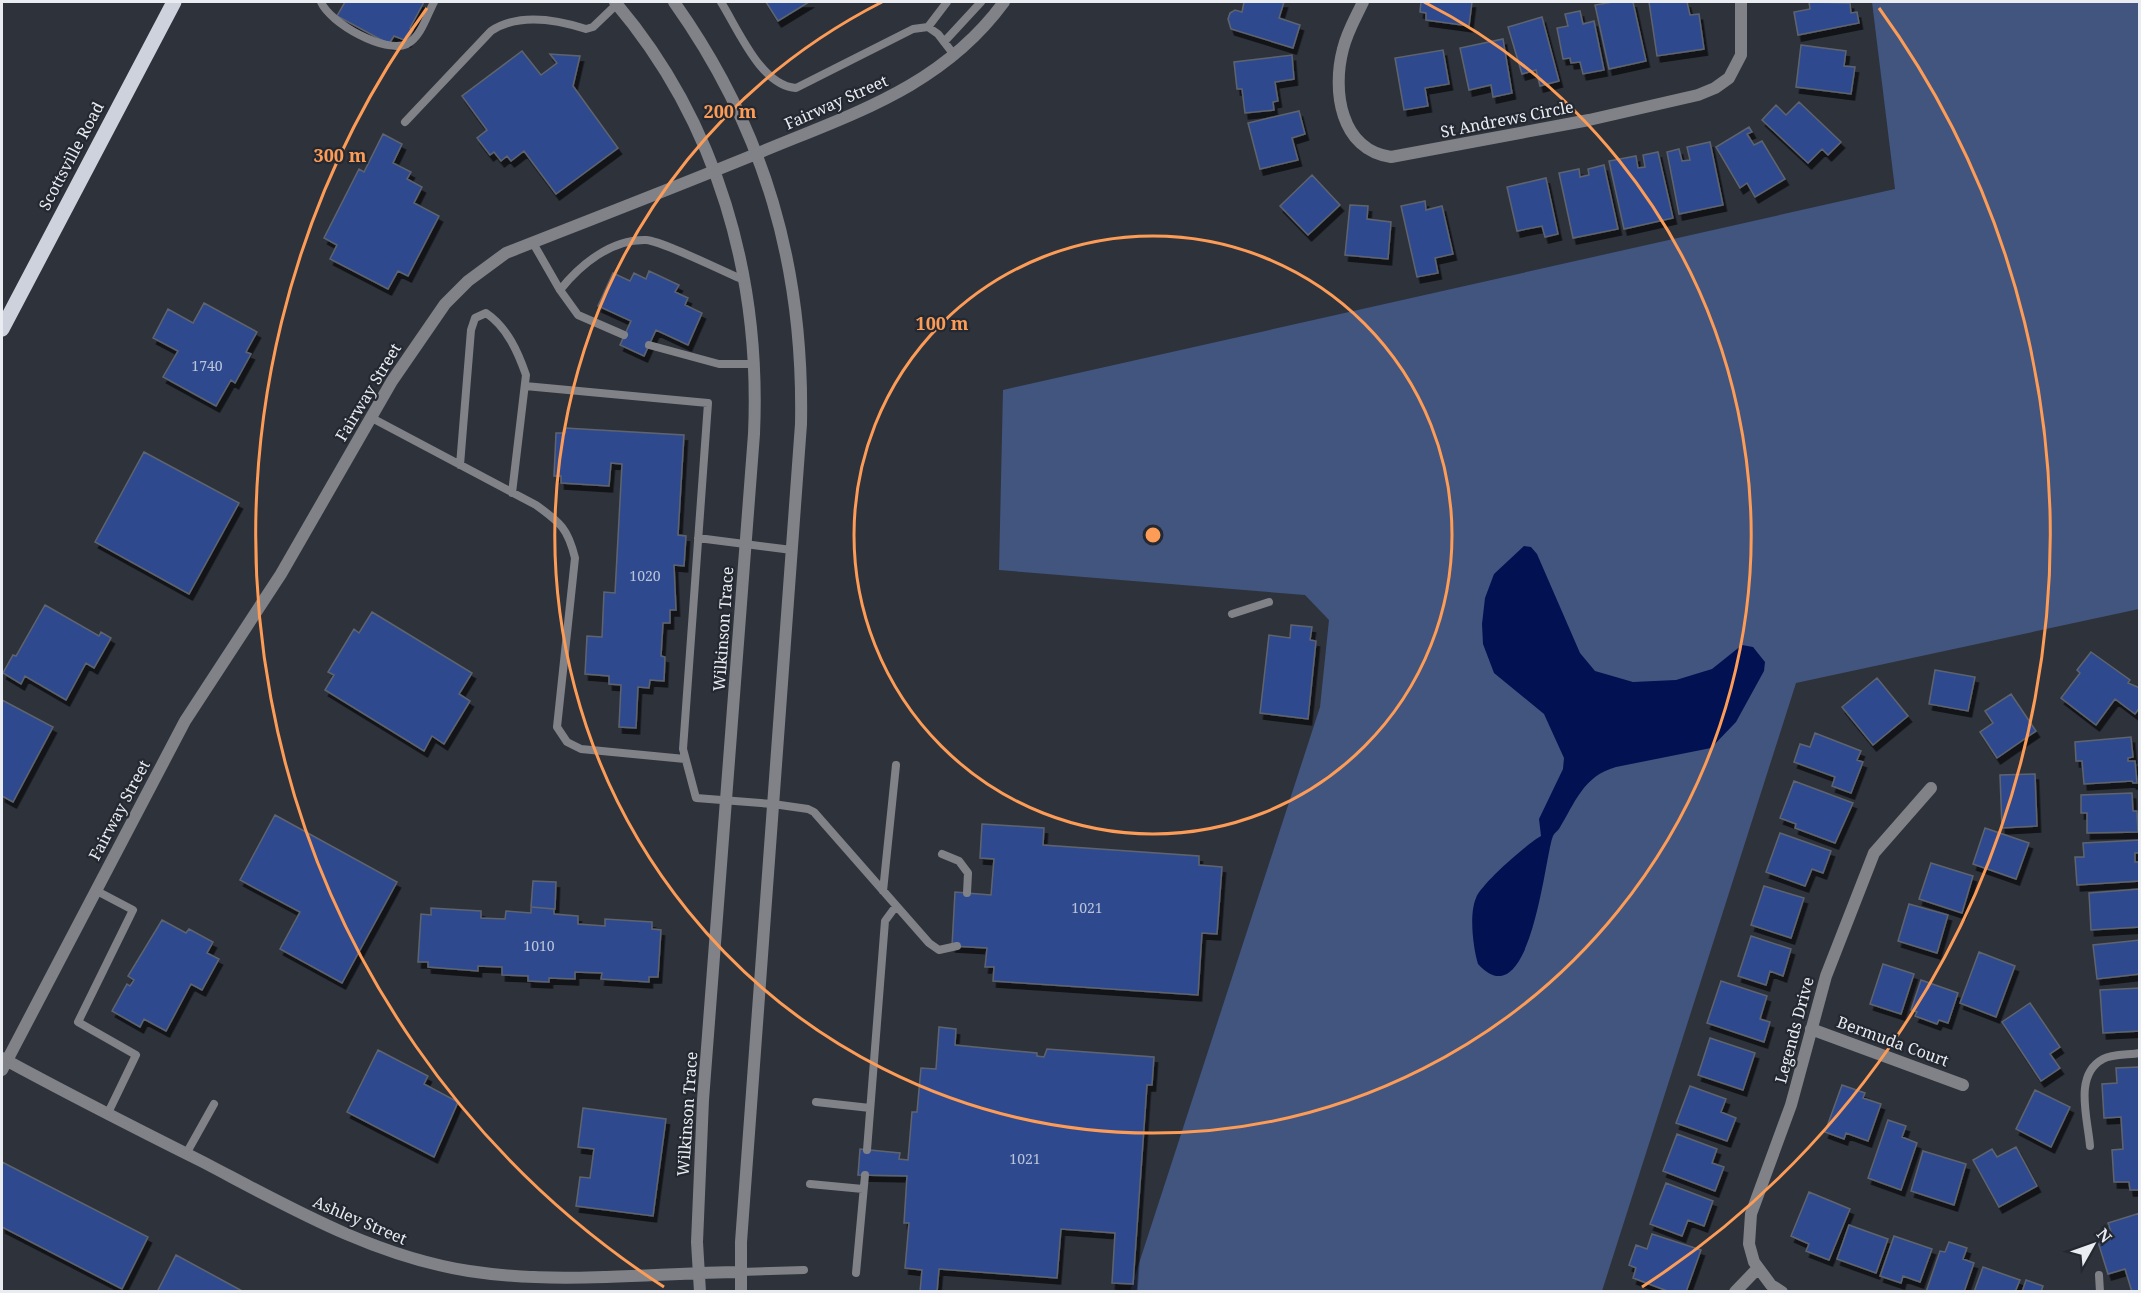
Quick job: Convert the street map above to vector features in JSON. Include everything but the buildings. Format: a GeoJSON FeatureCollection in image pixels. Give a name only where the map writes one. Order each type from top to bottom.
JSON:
{"type":"FeatureCollection","features":[{"type":"Feature","properties":{"kind":"main road","name":"Scottsville Road"},"geometry":{"type":"LineString","coordinates":[[2,329],[174,2]]}},
{"type":"Feature","properties":{"kind":"street","name":"Wilkinson Trace"},"geometry":{"type":"LineString","coordinates":[[618,2],[671,79],[696,126],[715,171],[728,209],[746,281],[755,364],[754,434],[703,1100],[698,1200],[700,1292]]}},
{"type":"Feature","properties":{"kind":"street"},"geometry":{"type":"LineString","coordinates":[[674,2],[715,63],[757,153],[785,242],[797,315],[801,388],[741,1292]]}},
{"type":"Feature","properties":{"kind":"street","name":"Fairway Street"},"geometry":{"type":"LineString","coordinates":[[3,1063],[185,721],[282,574],[370,417],[408,355],[445,304],[468,281],[506,253],[715,171],[866,108],[913,84],[955,56],[974,40],[1004,2]]}},
{"type":"Feature","properties":{"kind":"street","name":"St Andrews Circle"},"geometry":{"type":"LineString","coordinates":[[1363,2],[1343,46],[1339,67],[1342,109],[1353,136],[1360,144],[1374,153],[1391,157],[1588,120],[1698,95],[1715,88],[1729,78],[1741,55],[1741,2]]}},
{"type":"Feature","properties":{"kind":"street","name":"Legends Drive"},"geometry":{"type":"LineString","coordinates":[[1782,1292],[1772,1285],[1758,1269],[1749,1244],[1751,1214],[1791,1105],[1826,976],[1874,853],[1931,788]]}},
{"type":"Feature","properties":{"kind":"street","name":"Bermuda Court"},"geometry":{"type":"LineString","coordinates":[[1811,1029],[1963,1085]]}},
{"type":"Feature","properties":{"kind":"street","name":"Ashley Street"},"geometry":{"type":"LineString","coordinates":[[3,1063],[348,1235],[420,1262],[469,1271],[537,1278],[741,1272]]}},
{"type":"Feature","properties":{"kind":"street"},"geometry":{"type":"LineString","coordinates":[[1735,1292],[1758,1269]]}},
{"type":"Feature","properties":{"kind":"lane"},"geometry":{"type":"LineString","coordinates":[[321,2],[324,9],[338,21],[382,45],[394,47],[408,44],[417,36],[434,2]]}},
{"type":"Feature","properties":{"kind":"lane"},"geometry":{"type":"LineString","coordinates":[[405,122],[490,31],[505,22],[523,19],[586,29],[593,27],[618,2]]}},
{"type":"Feature","properties":{"kind":"lane"},"geometry":{"type":"LineString","coordinates":[[721,2],[763,70],[776,83],[785,88],[796,88],[913,29],[928,27],[947,2]]}},
{"type":"Feature","properties":{"kind":"lane"},"geometry":{"type":"LineString","coordinates":[[944,42],[981,2]]}},
{"type":"Feature","properties":{"kind":"lane"},"geometry":{"type":"LineString","coordinates":[[928,27],[955,56]]}},
{"type":"Feature","properties":{"kind":"lane"},"geometry":{"type":"LineString","coordinates":[[560,290],[577,269],[600,254],[628,242],[648,240],[746,281]]}},
{"type":"Feature","properties":{"kind":"lane"},"geometry":{"type":"LineString","coordinates":[[533,243],[560,290],[578,315],[624,335]]}},
{"type":"Feature","properties":{"kind":"lane"},"geometry":{"type":"LineString","coordinates":[[460,465],[471,330],[475,318],[486,314],[498,321],[519,357],[526,375],[512,493]]}},
{"type":"Feature","properties":{"kind":"lane"},"geometry":{"type":"LineString","coordinates":[[649,345],[719,364],[755,364]]}},
{"type":"Feature","properties":{"kind":"lane"},"geometry":{"type":"LineString","coordinates":[[525,386],[708,404],[683,749],[696,798],[773,804],[814,812],[928,943],[939,950],[957,946]]}},
{"type":"Feature","properties":{"kind":"lane"},"geometry":{"type":"LineString","coordinates":[[370,417],[512,493],[559,521],[569,536],[575,558],[557,727],[567,742],[581,749],[685,759]]}},
{"type":"Feature","properties":{"kind":"lane"},"geometry":{"type":"LineString","coordinates":[[698,538],[792,550]]}},
{"type":"Feature","properties":{"kind":"lane"},"geometry":{"type":"LineString","coordinates":[[1232,614],[1269,602]]}},
{"type":"Feature","properties":{"kind":"lane"},"geometry":{"type":"LineString","coordinates":[[883,891],[896,765]]}},
{"type":"Feature","properties":{"kind":"lane"},"geometry":{"type":"LineString","coordinates":[[942,854],[958,861],[968,873],[967,893]]}},
{"type":"Feature","properties":{"kind":"lane"},"geometry":{"type":"LineString","coordinates":[[95,890],[133,910],[78,1022],[136,1055],[107,1115]]}},
{"type":"Feature","properties":{"kind":"lane"},"geometry":{"type":"LineString","coordinates":[[867,1150],[885,921],[896,906]]}},
{"type":"Feature","properties":{"kind":"lane"},"geometry":{"type":"LineString","coordinates":[[2090,1146],[2084,1084],[2091,1068],[2104,1058],[2139,1053]]}},
{"type":"Feature","properties":{"kind":"lane"},"geometry":{"type":"LineString","coordinates":[[816,1102],[870,1108]]}},
{"type":"Feature","properties":{"kind":"lane"},"geometry":{"type":"LineString","coordinates":[[186,1154],[214,1104]]}},
{"type":"Feature","properties":{"kind":"lane"},"geometry":{"type":"LineString","coordinates":[[856,1273],[865,1175]]}},
{"type":"Feature","properties":{"kind":"lane"},"geometry":{"type":"LineString","coordinates":[[810,1184],[863,1189]]}},
{"type":"Feature","properties":{"kind":"lane"},"geometry":{"type":"LineString","coordinates":[[741,1272],[804,1270]]}},
{"type":"Feature","properties":{"kind":"lane"},"geometry":{"type":"LineString","coordinates":[[2099,1275],[2100,1292]]}},
{"type":"Feature","properties":{"kind":"shaded area"},"geometry":{"type":"Polygon","coordinates":[[[1872,2],[2139,2],[2139,609],[1796,683],[1602,1291],[1130,1291],[1320,707],[1329,620],[1305,595],[999,570],[1003,390],[1895,189],[1872,2]]]}},
{"type":"Feature","properties":{"kind":"shaded area"},"geometry":{"type":"Polygon","coordinates":[[[1524,546],[1531,547],[1537,554],[1580,653],[1595,671],[1633,682],[1676,680],[1712,669],[1742,645],[1753,647],[1765,662],[1764,671],[1736,722],[1711,748],[1616,767],[1595,777],[1581,792],[1553,836],[1540,900],[1523,954],[1511,971],[1496,976],[1478,964],[1472,931],[1476,898],[1495,874],[1541,836],[1539,819],[1563,769],[1564,758],[1544,714],[1494,673],[1483,644],[1482,624],[1485,598],[1494,574],[1524,546]]]}}]}
